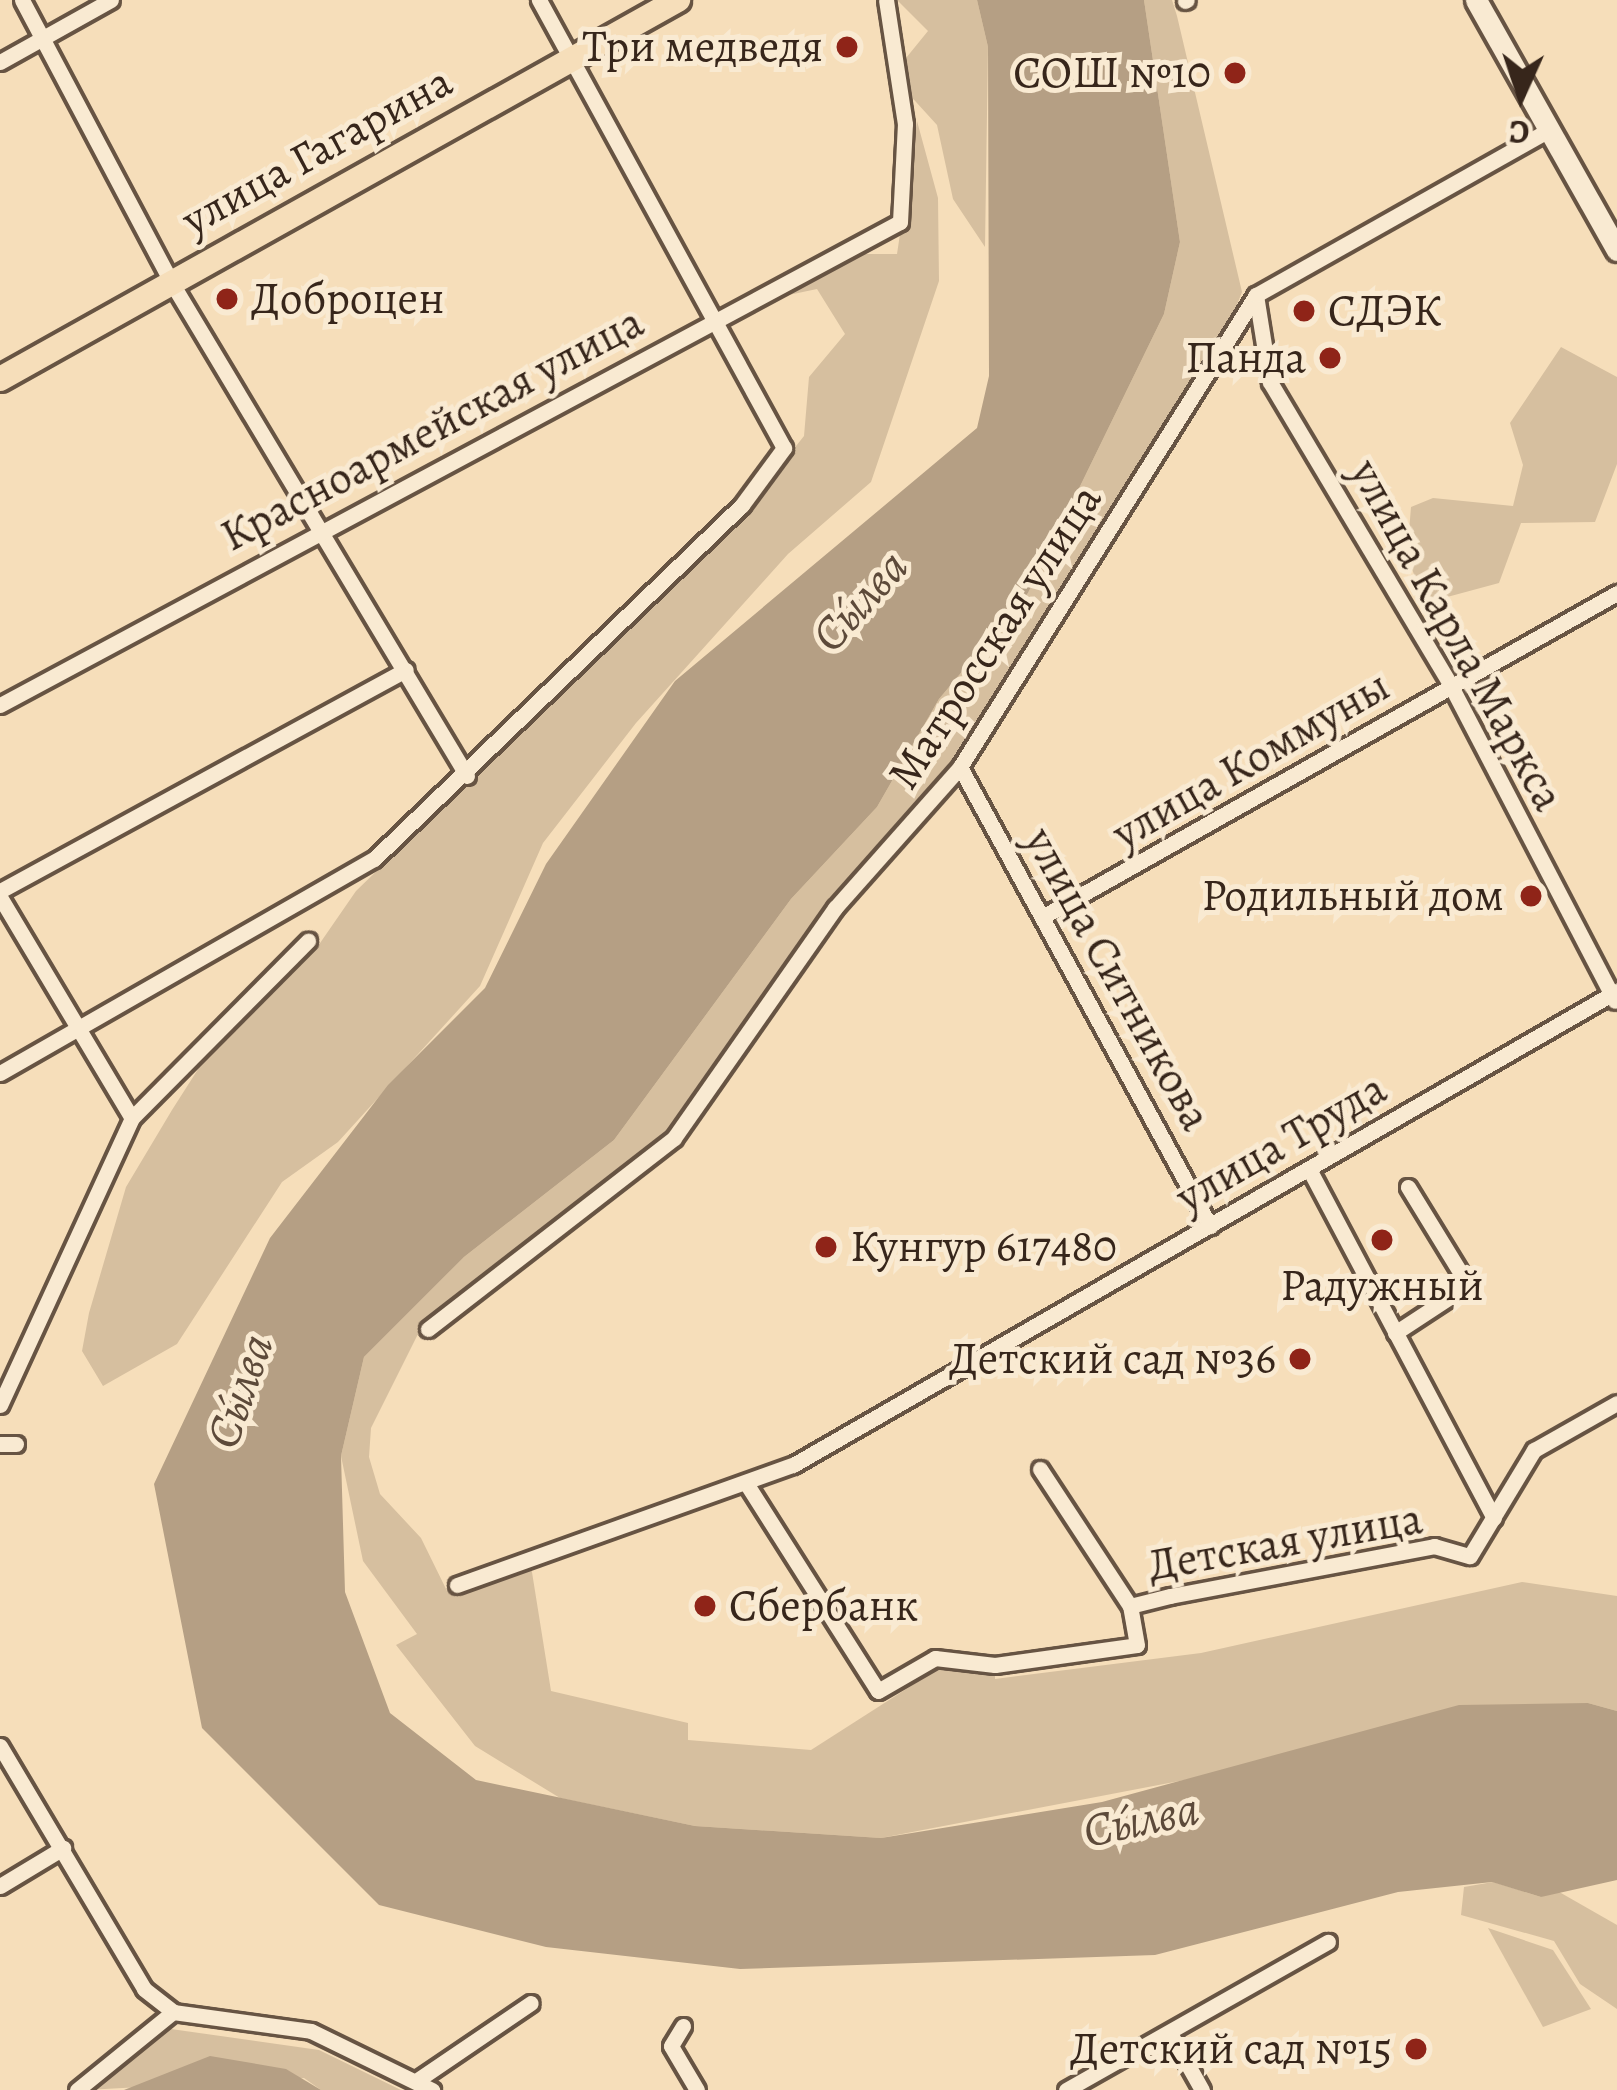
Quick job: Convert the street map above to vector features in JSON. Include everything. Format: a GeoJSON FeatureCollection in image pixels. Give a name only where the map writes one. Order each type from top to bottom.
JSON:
{"type":"FeatureCollection","features":[{"type":"Feature","properties":{"kind":"main road","name":"улица Гагарина"},"geometry":{"type":"LineString","coordinates":[[0,379],[678,0]]}},
{"type":"Feature","properties":{"kind":"street"},"geometry":{"type":"LineString","coordinates":[[22,0],[170,280],[467,776]]}},
{"type":"Feature","properties":{"kind":"street"},"geometry":{"type":"LineString","coordinates":[[0,62],[111,0]]}},
{"type":"Feature","properties":{"kind":"street"},"geometry":{"type":"LineString","coordinates":[[0,1073],[374,859],[467,776],[742,505],[784,448],[539,0]]}},
{"type":"Feature","properties":{"kind":"street","name":"Красноармейская улица"},"geometry":{"type":"LineString","coordinates":[[0,705],[319,526],[900,222],[905,124],[886,0]]}},
{"type":"Feature","properties":{"kind":"street"},"geometry":{"type":"LineString","coordinates":[[1477,0],[1617,250]]}},
{"type":"Feature","properties":{"kind":"street","name":"Матросская улица"},"geometry":{"type":"LineString","coordinates":[[428,1329],[674,1138],[835,908],[960,767],[1256,295],[1550,130]]}},
{"type":"Feature","properties":{"kind":"street","name":"улица Карла Маркса"},"geometry":{"type":"LineString","coordinates":[[1256,295],[1270,382],[1451,686],[1615,996]]}},
{"type":"Feature","properties":{"kind":"street","name":"улица Коммуны"},"geometry":{"type":"LineString","coordinates":[[1044,916],[1617,592]]}},
{"type":"Feature","properties":{"kind":"street"},"geometry":{"type":"LineString","coordinates":[[132,1118],[0,894],[406,670]]}},
{"type":"Feature","properties":{"kind":"street","name":"улица Ситникова"},"geometry":{"type":"LineString","coordinates":[[960,767],[1210,1226]]}},
{"type":"Feature","properties":{"kind":"street"},"geometry":{"type":"LineString","coordinates":[[0,1405],[132,1118],[308,941]]}},
{"type":"Feature","properties":{"kind":"street","name":"улица Труда"},"geometry":{"type":"LineString","coordinates":[[746,1483],[793,1465],[1615,996]]}},
{"type":"Feature","properties":{"kind":"street"},"geometry":{"type":"LineString","coordinates":[[1309,1169],[1494,1518]]}},
{"type":"Feature","properties":{"kind":"street"},"geometry":{"type":"LineString","coordinates":[[1395,1334],[1468,1285],[1408,1187]]}},
{"type":"Feature","properties":{"kind":"street","name":"Детская улица"},"geometry":{"type":"LineString","coordinates":[[746,1483],[878,1691],[935,1658],[995,1665],[1137,1645],[1130,1606],[1433,1546],[1470,1556],[1534,1450],[1617,1403]]}},
{"type":"Feature","properties":{"kind":"street"},"geometry":{"type":"LineString","coordinates":[[1040,1469],[1130,1606]]}},
{"type":"Feature","properties":{"kind":"street"},"geometry":{"type":"LineString","coordinates":[[457,1585],[746,1483]]}},
{"type":"Feature","properties":{"kind":"street"},"geometry":{"type":"LineString","coordinates":[[2,1752],[144,1989],[173,2012],[311,2031],[426,2085],[530,2003]]}},
{"type":"Feature","properties":{"kind":"street"},"geometry":{"type":"LineString","coordinates":[[0,1886],[63,1848]]}},
{"type":"Feature","properties":{"kind":"street"},"geometry":{"type":"LineString","coordinates":[[1066,2090],[1171,2035],[1328,1942]]}},
{"type":"Feature","properties":{"kind":"street"},"geometry":{"type":"LineString","coordinates":[[77,2090],[173,2012]]}},
{"type":"Feature","properties":{"kind":"street"},"geometry":{"type":"LineString","coordinates":[[683,2026],[671,2047],[697,2090]]}},
{"type":"Feature","properties":{"kind":"street"},"geometry":{"type":"LineString","coordinates":[[1171,2035],[1202,2090]]}},
{"type":"Feature","properties":{"kind":"shaded area"},"geometry":{"type":"Polygon","coordinates":[[[897,0],[977,0],[988,47],[985,247],[953,199],[937,125],[906,91],[906,58],[928,31],[897,0]]]}},
{"type":"Feature","properties":{"kind":"shaded area"},"geometry":{"type":"Polygon","coordinates":[[[1144,0],[1172,0],[1177,16],[1242,292],[1231,320],[1073,587],[915,815],[795,951],[676,1123],[418,1334],[371,1428],[369,1457],[380,1494],[421,1538],[447,1591],[531,1566],[551,1691],[688,1723],[688,1740],[811,1750],[936,1670],[995,1665],[995,1679],[1201,1653],[1522,1582],[1617,1596],[1617,1711],[1588,1703],[881,1838],[695,1826],[560,1798],[475,1746],[396,1645],[417,1634],[363,1561],[341,1456],[364,1357],[464,1257],[614,1140],[791,899],[877,807],[939,699],[1028,593],[1164,314],[1180,242],[1144,0]]]}},
{"type":"Feature","properties":{"kind":"shaded area"},"geometry":{"type":"Polygon","coordinates":[[[917,121],[938,198],[939,281],[871,482],[788,554],[636,723],[543,843],[480,986],[338,1142],[282,1182],[177,1344],[103,1386],[82,1351],[126,1187],[209,1052],[318,946],[356,891],[733,525],[804,436],[809,377],[845,334],[817,289],[779,297],[859,254],[897,254],[917,121]]]}},
{"type":"Feature","properties":{"kind":"shaded area"},"geometry":{"type":"Polygon","coordinates":[[[1561,347],[1617,377],[1617,464],[1595,522],[1521,523],[1499,583],[1425,603],[1407,556],[1411,507],[1433,498],[1513,506],[1523,465],[1510,423],[1561,347]]]}},
{"type":"Feature","properties":{"kind":"shaded area"},"geometry":{"type":"Polygon","coordinates":[[[1493,1882],[1541,1897],[1554,1889],[1617,1925],[1617,2009],[1580,1984],[1554,1941],[1461,1915],[1464,1887],[1493,1882]]]}},
{"type":"Feature","properties":{"kind":"shaded area"},"geometry":{"type":"Polygon","coordinates":[[[1488,1928],[1553,1950],[1591,2009],[1543,2027],[1488,1928]]]}},
{"type":"Feature","properties":{"kind":"shaded area"},"geometry":{"type":"Polygon","coordinates":[[[164,2028],[319,2050],[401,2090],[321,2090],[304,2078],[86,2090],[164,2028]]]}},
{"type":"Feature","properties":{"kind":"water","name":"Сы́лва"},"geometry":{"type":"Polygon","coordinates":[[[977,0],[1144,0],[1180,242],[1164,314],[1028,593],[939,699],[877,807],[791,899],[614,1140],[464,1257],[364,1357],[341,1456],[345,1592],[390,1713],[476,1780],[695,1826],[881,1838],[1102,1802],[1459,1705],[1588,1703],[1617,1711],[1617,1880],[1541,1897],[1492,1882],[1398,1892],[1155,1955],[740,1969],[546,1947],[379,1905],[202,1728],[154,1484],[270,1238],[388,1085],[485,988],[546,864],[675,681],[977,428],[989,376],[988,47],[977,0]]]}},
{"type":"Feature","properties":{"kind":"water"},"geometry":{"type":"Polygon","coordinates":[[[210,2056],[286,2069],[321,2090],[124,2090],[210,2056]]]}},
{"type":"Feature","properties":{"kind":"place","name":"Три медведя"},"geometry":{"type":"Point","coordinates":[847,47]}},
{"type":"Feature","properties":{"kind":"place","name":"СОШ №10"},"geometry":{"type":"Point","coordinates":[1235,73]}},
{"type":"Feature","properties":{"kind":"place","name":"Доброцен"},"geometry":{"type":"Point","coordinates":[227,299]}},
{"type":"Feature","properties":{"kind":"place","name":"СДЭК"},"geometry":{"type":"Point","coordinates":[1304,311]}},
{"type":"Feature","properties":{"kind":"place","name":"Панда"},"geometry":{"type":"Point","coordinates":[1330,358]}},
{"type":"Feature","properties":{"kind":"place","name":"Родильный дом"},"geometry":{"type":"Point","coordinates":[1531,896]}},
{"type":"Feature","properties":{"kind":"place","name":"Радужный"},"geometry":{"type":"Point","coordinates":[1382,1240]}},
{"type":"Feature","properties":{"kind":"place","name":"Кунгур 617480"},"geometry":{"type":"Point","coordinates":[826,1247]}},
{"type":"Feature","properties":{"kind":"place","name":"Детский сад №36"},"geometry":{"type":"Point","coordinates":[1300,1359]}},
{"type":"Feature","properties":{"kind":"place","name":"Сбербанк"},"geometry":{"type":"Point","coordinates":[705,1606]}},
{"type":"Feature","properties":{"kind":"place","name":"Детский сад №15"},"geometry":{"type":"Point","coordinates":[1416,2049]}}]}
